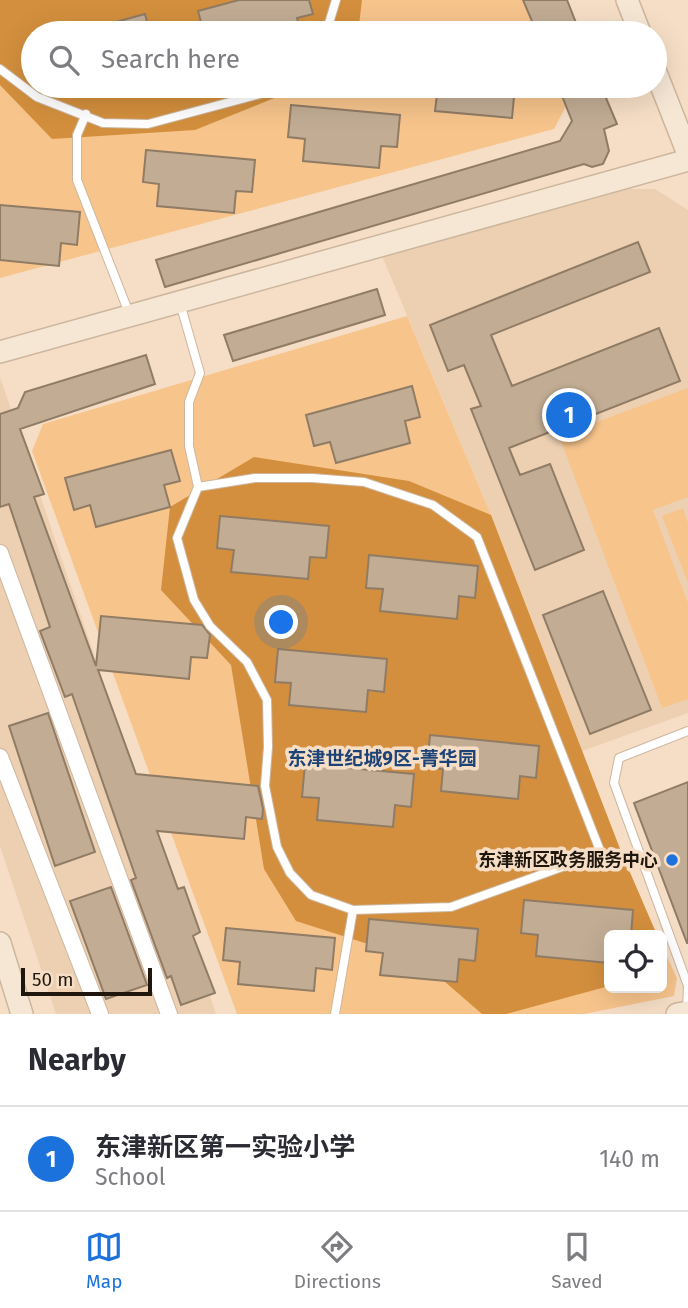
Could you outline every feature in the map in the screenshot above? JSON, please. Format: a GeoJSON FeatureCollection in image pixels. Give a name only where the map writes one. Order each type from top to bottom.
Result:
{"type":"FeatureCollection","features":[{"type":"Feature","properties":{"kind":"street"},"geometry":{"type":"LineString","coordinates":[[627,0],[635,21]]}},
{"type":"Feature","properties":{"kind":"street"},"geometry":{"type":"LineString","coordinates":[[666,98],[688,154]]}},
{"type":"Feature","properties":{"kind":"street"},"geometry":{"type":"LineString","coordinates":[[0,352],[688,160]]}},
{"type":"Feature","properties":{"kind":"street"},"geometry":{"type":"LineString","coordinates":[[0,553],[169,1014]]}},
{"type":"Feature","properties":{"kind":"street"},"geometry":{"type":"LineString","coordinates":[[0,757],[100,1014]]}},
{"type":"Feature","properties":{"kind":"street"},"geometry":{"type":"LineString","coordinates":[[0,943],[22,1014]]}},
{"type":"Feature","properties":{"kind":"street"},"geometry":{"type":"LineString","coordinates":[[677,1014],[688,1012]]}},
{"type":"Feature","properties":{"kind":"lane"},"geometry":{"type":"LineString","coordinates":[[330,21],[336,0]]}},
{"type":"Feature","properties":{"kind":"lane"},"geometry":{"type":"LineString","coordinates":[[0,69],[21,85]]}},
{"type":"Feature","properties":{"kind":"lane"},"geometry":{"type":"LineString","coordinates":[[40,98],[86,114],[103,123],[148,124],[245,98]]}},
{"type":"Feature","properties":{"kind":"lane"},"geometry":{"type":"LineString","coordinates":[[86,114],[77,135],[77,180],[130,316]]}},
{"type":"Feature","properties":{"kind":"lane"},"geometry":{"type":"LineString","coordinates":[[180,302],[200,373],[189,402],[189,446],[198,487],[177,538],[194,600],[210,626],[247,662],[267,700],[265,786],[277,847],[290,873],[311,895],[353,911],[451,907],[601,853],[477,537],[432,505],[364,482],[255,478],[198,487]]}},
{"type":"Feature","properties":{"kind":"lane"},"geometry":{"type":"LineString","coordinates":[[688,731],[619,758],[614,783],[688,986],[688,1012]]}},
{"type":"Feature","properties":{"kind":"lane"},"geometry":{"type":"LineString","coordinates":[[335,1014],[353,911]]}},
{"type":"Feature","properties":{"kind":"shaded area"},"geometry":{"type":"Polygon","coordinates":[[[0,0],[523,0],[532,21],[21,21],[21,98],[563,98],[566,106],[554,129],[0,278],[0,0]]]}},
{"type":"Feature","properties":{"kind":"shaded area"},"geometry":{"type":"Polygon","coordinates":[[[0,0],[362,0],[359,21],[21,21],[21,98],[274,98],[195,130],[52,139],[0,85],[0,0]]]}},
{"type":"Feature","properties":{"kind":"shaded area"},"geometry":{"type":"Polygon","coordinates":[[[625,189],[655,189],[688,210],[688,713],[582,751],[491,515],[382,256],[625,189]]]}},
{"type":"Feature","properties":{"kind":"shaded area"},"geometry":{"type":"Polygon","coordinates":[[[407,316],[491,515],[622,854],[655,930],[604,930],[604,993],[667,993],[667,957],[677,978],[674,996],[584,1014],[237,1014],[32,451],[43,424],[407,316]]]}},
{"type":"Feature","properties":{"kind":"shaded area"},"geometry":{"type":"Polygon","coordinates":[[[0,377],[216,1014],[56,1014],[0,846],[0,377]]]}},
{"type":"Feature","properties":{"kind":"shaded area"},"geometry":{"type":"Polygon","coordinates":[[[688,388],[688,497],[653,510],[688,603],[688,699],[662,708],[559,436],[688,388]]]}},
{"type":"Feature","properties":{"kind":"shaded area"},"geometry":{"type":"Polygon","coordinates":[[[254,457],[409,481],[491,515],[622,854],[655,930],[604,930],[604,987],[506,1014],[482,1014],[421,961],[296,921],[264,869],[231,665],[161,590],[170,507],[254,457]]]}},
{"type":"Feature","properties":{"kind":"shaded area"},"geometry":{"type":"Polygon","coordinates":[[[683,508],[688,523],[688,583],[662,516],[683,508]]]}},
{"type":"Feature","properties":{"kind":"building"},"geometry":{"type":"Polygon","coordinates":[[[239,0],[309,0],[313,14],[297,18],[298,21],[201,21],[198,11],[239,0]]]}},
{"type":"Feature","properties":{"kind":"building"},"geometry":{"type":"Polygon","coordinates":[[[523,0],[567,0],[575,21],[532,21],[523,0]]]}},
{"type":"Feature","properties":{"kind":"building"},"geometry":{"type":"Polygon","coordinates":[[[145,14],[147,21],[119,21],[145,14]]]}},
{"type":"Feature","properties":{"kind":"building"},"geometry":{"type":"Polygon","coordinates":[[[437,98],[514,98],[512,118],[435,111],[437,98]]]}},
{"type":"Feature","properties":{"kind":"building"},"geometry":{"type":"Polygon","coordinates":[[[563,98],[606,98],[617,124],[604,129],[609,151],[603,164],[592,167],[584,164],[165,287],[156,260],[560,141],[572,121],[563,98]]]}},
{"type":"Feature","properties":{"kind":"building"},"geometry":{"type":"Polygon","coordinates":[[[291,105],[400,115],[397,147],[381,146],[379,168],[303,161],[305,139],[288,137],[291,105]]]}},
{"type":"Feature","properties":{"kind":"building"},"geometry":{"type":"Polygon","coordinates":[[[146,150],[255,160],[252,192],[236,191],[234,213],[157,206],[159,184],[143,182],[146,150]]]}},
{"type":"Feature","properties":{"kind":"building"},"geometry":{"type":"Polygon","coordinates":[[[0,205],[80,212],[77,245],[61,243],[59,266],[0,260],[0,205]]]}},
{"type":"Feature","properties":{"kind":"building"},"geometry":{"type":"Polygon","coordinates":[[[638,242],[650,272],[491,335],[512,386],[659,328],[680,381],[509,448],[520,475],[550,464],[584,550],[535,570],[471,409],[481,406],[464,365],[448,371],[430,325],[638,242]]]}},
{"type":"Feature","properties":{"kind":"building"},"geometry":{"type":"Polygon","coordinates":[[[377,289],[385,315],[233,361],[224,335],[377,289]]]}},
{"type":"Feature","properties":{"kind":"building"},"geometry":{"type":"Polygon","coordinates":[[[146,355],[155,384],[20,429],[44,494],[34,497],[96,666],[101,616],[202,625],[210,635],[207,658],[191,657],[189,679],[98,670],[136,774],[258,786],[263,809],[262,819],[246,817],[244,839],[157,831],[178,889],[184,887],[200,932],[193,936],[215,993],[181,1005],[171,976],[167,978],[131,880],[136,878],[72,694],[65,697],[40,631],[50,627],[9,504],[0,507],[0,414],[18,408],[25,392],[146,355]]]}},
{"type":"Feature","properties":{"kind":"building"},"geometry":{"type":"Polygon","coordinates":[[[412,386],[420,417],[405,421],[410,443],[336,463],[330,442],[314,446],[306,415],[412,386]]]}},
{"type":"Feature","properties":{"kind":"building"},"geometry":{"type":"Polygon","coordinates":[[[171,450],[180,481],[164,485],[170,507],[96,527],[90,505],[74,510],[65,478],[171,450]]]}},
{"type":"Feature","properties":{"kind":"building"},"geometry":{"type":"Polygon","coordinates":[[[220,516],[329,526],[326,558],[310,557],[308,579],[231,572],[234,550],[217,548],[220,516]]]}},
{"type":"Feature","properties":{"kind":"building"},"geometry":{"type":"Polygon","coordinates":[[[369,555],[478,566],[475,598],[459,596],[457,619],[380,611],[383,589],[366,588],[369,555]]]}},
{"type":"Feature","properties":{"kind":"building"},"geometry":{"type":"Polygon","coordinates":[[[603,591],[651,710],[590,734],[543,615],[603,591]]]}},
{"type":"Feature","properties":{"kind":"building"},"geometry":{"type":"Polygon","coordinates":[[[278,649],[387,659],[384,692],[368,690],[366,712],[289,705],[291,683],[275,682],[278,649]]]}},
{"type":"Feature","properties":{"kind":"building"},"geometry":{"type":"Polygon","coordinates":[[[48,713],[95,852],[55,866],[9,726],[48,713]]]}},
{"type":"Feature","properties":{"kind":"building"},"geometry":{"type":"Polygon","coordinates":[[[430,735],[539,746],[536,778],[520,776],[518,799],[441,791],[443,769],[427,768],[430,735]]]}},
{"type":"Feature","properties":{"kind":"building"},"geometry":{"type":"Polygon","coordinates":[[[305,764],[414,774],[411,807],[395,805],[393,827],[317,820],[319,798],[302,797],[305,764]]]}},
{"type":"Feature","properties":{"kind":"building","name":"东津新区政务服务中心"},"geometry":{"type":"Polygon","coordinates":[[[688,782],[688,943],[687,943],[634,803],[688,782]]]}},
{"type":"Feature","properties":{"kind":"building"},"geometry":{"type":"Polygon","coordinates":[[[111,887],[147,985],[106,999],[70,901],[111,887]]]}},
{"type":"Feature","properties":{"kind":"building"},"geometry":{"type":"Polygon","coordinates":[[[524,900],[633,910],[631,930],[604,930],[604,963],[536,956],[538,935],[521,933],[524,900]]]}},
{"type":"Feature","properties":{"kind":"building"},"geometry":{"type":"Polygon","coordinates":[[[369,919],[478,929],[475,961],[459,959],[457,982],[380,975],[383,953],[366,951],[369,919]]]}},
{"type":"Feature","properties":{"kind":"building"},"geometry":{"type":"Polygon","coordinates":[[[226,928],[335,938],[332,970],[316,968],[314,991],[238,984],[240,962],[223,960],[226,928]]]}},
{"type":"Feature","properties":{"kind":"place","name":"东津新区第一实验小学"},"geometry":{"type":"Point","coordinates":[569,415]}},
{"type":"Feature","properties":{"kind":"place","name":"东津新区政务服务中心"},"geometry":{"type":"Point","coordinates":[672,860]}},
{"type":"Feature","properties":{"kind":"district","name":"东津世纪城9区-菁华园"},"geometry":{"type":"Point","coordinates":[382,758]}}]}
